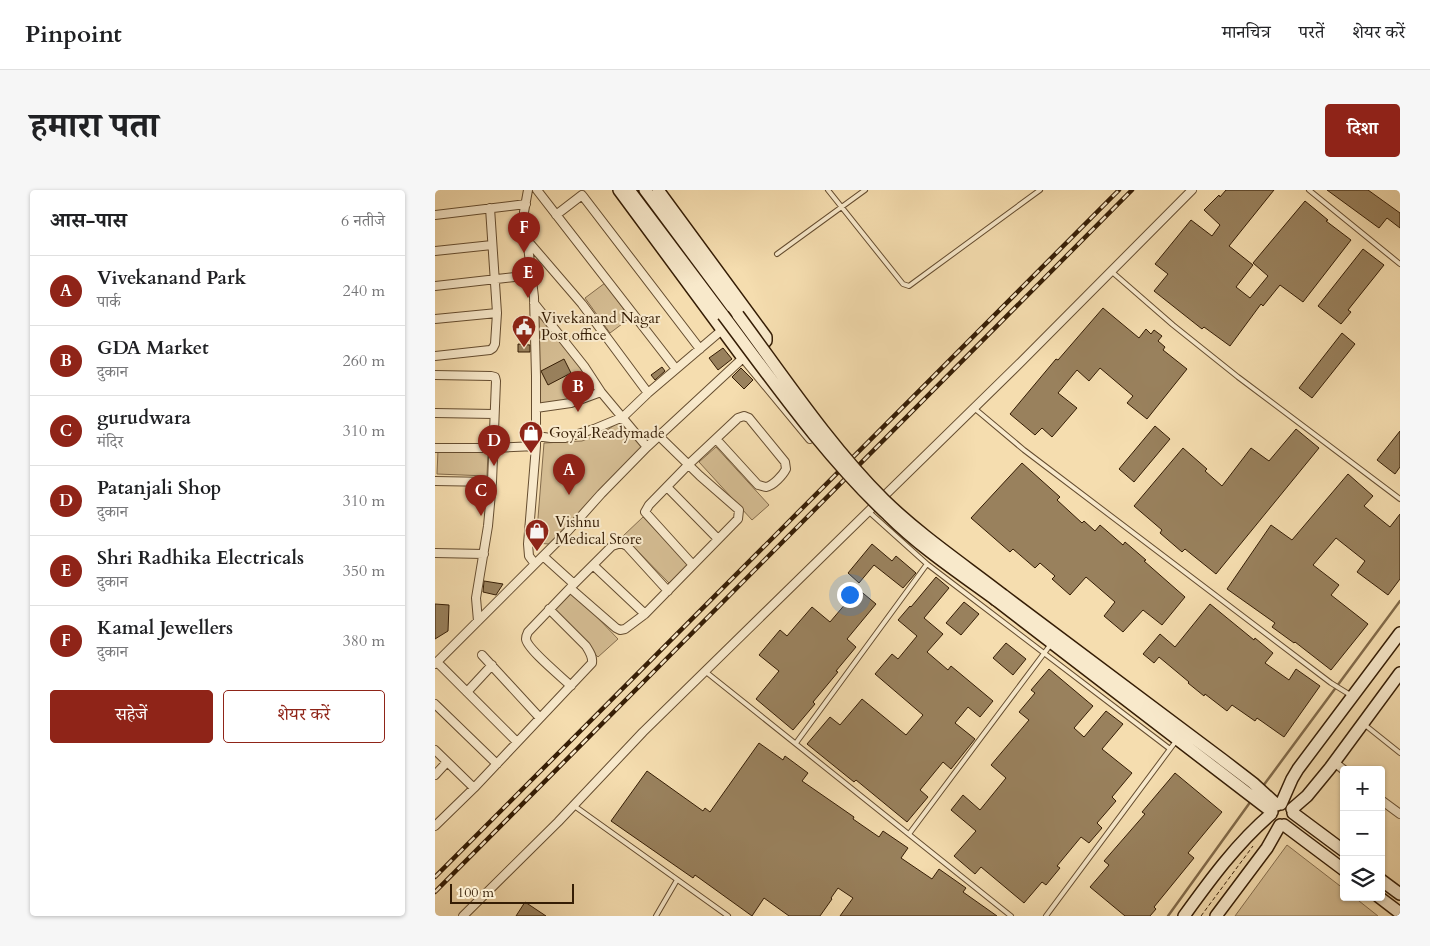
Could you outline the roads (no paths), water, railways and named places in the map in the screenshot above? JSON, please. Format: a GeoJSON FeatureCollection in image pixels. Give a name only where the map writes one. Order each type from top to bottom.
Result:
{"type":"FeatureCollection","features":[{"type":"Feature","properties":{"kind":"main road"},"geometry":{"type":"LineString","coordinates":[[619,190],[743,358],[766,341],[766,337],[658,190]]}},
{"type":"Feature","properties":{"kind":"main road"},"geometry":{"type":"LineString","coordinates":[[629,190],[773,382],[832,456],[858,486],[889,516],[911,536],[999,597],[1223,760],[1253,783],[1291,821],[1282,825],[1216,916]]}},
{"type":"Feature","properties":{"kind":"main road"},"geometry":{"type":"LineString","coordinates":[[645,190],[843,455],[865,481],[911,525],[1052,643],[1178,739],[1340,848]]}},
{"type":"Feature","properties":{"kind":"main road"},"geometry":{"type":"LineString","coordinates":[[1340,867],[1273,820],[1281,810],[1298,769],[1400,633]]}},
{"type":"Feature","properties":{"kind":"main road"},"geometry":{"type":"LineString","coordinates":[[1184,916],[1252,830],[1281,810],[1307,796],[1400,673]]}},
{"type":"Feature","properties":{"kind":"main road"},"geometry":{"type":"LineString","coordinates":[[1385,883],[1400,894]]}},
{"type":"Feature","properties":{"kind":"main road"},"geometry":{"type":"LineString","coordinates":[[1384,901],[1400,913]]}},
{"type":"Feature","properties":{"kind":"street"},"geometry":{"type":"LineString","coordinates":[[528,190],[524,212],[532,275],[536,376],[536,436],[528,544],[529,556],[535,564]]}},
{"type":"Feature","properties":{"kind":"street"},"geometry":{"type":"LineString","coordinates":[[537,190],[676,369]]}},
{"type":"Feature","properties":{"kind":"street"},"geometry":{"type":"LineString","coordinates":[[463,916],[704,670],[974,408],[1192,190]]}},
{"type":"Feature","properties":{"kind":"street"},"geometry":{"type":"LineString","coordinates":[[556,215],[582,195],[699,349]]}},
{"type":"Feature","properties":{"kind":"street"},"geometry":{"type":"LineString","coordinates":[[435,215],[526,204]]}},
{"type":"Feature","properties":{"kind":"street"},"geometry":{"type":"LineString","coordinates":[[435,356],[490,350],[493,348],[496,338],[497,313],[490,208]]}},
{"type":"Feature","properties":{"kind":"street"},"geometry":{"type":"LineString","coordinates":[[527,240],[582,304],[648,393]]}},
{"type":"Feature","properties":{"kind":"street"},"geometry":{"type":"LineString","coordinates":[[435,251],[492,245]]}},
{"type":"Feature","properties":{"kind":"street"},"geometry":{"type":"LineString","coordinates":[[435,286],[532,275]]}},
{"type":"Feature","properties":{"kind":"street"},"geometry":{"type":"LineString","coordinates":[[534,303],[584,366],[601,392],[647,447]]}},
{"type":"Feature","properties":{"kind":"street"},"geometry":{"type":"LineString","coordinates":[[435,319],[497,313]]}},
{"type":"Feature","properties":{"kind":"street"},"geometry":{"type":"LineString","coordinates":[[536,436],[565,438],[623,417],[721,330]]}},
{"type":"Feature","properties":{"kind":"street"},"geometry":{"type":"LineString","coordinates":[[517,742],[436,663],[543,556],[647,447],[743,358],[810,439]]}},
{"type":"Feature","properties":{"kind":"street"},"geometry":{"type":"LineString","coordinates":[[435,375],[495,377],[492,482],[488,526],[476,598],[478,621]]}},
{"type":"Feature","properties":{"kind":"street"},"geometry":{"type":"LineString","coordinates":[[536,408],[571,403],[601,392]]}},
{"type":"Feature","properties":{"kind":"street"},"geometry":{"type":"LineString","coordinates":[[435,413],[494,414]]}},
{"type":"Feature","properties":{"kind":"street"},"geometry":{"type":"LineString","coordinates":[[693,564],[645,512],[649,505],[688,465],[716,438],[738,418],[744,416],[749,418],[785,462],[786,469],[769,487],[764,487],[758,484],[716,438]]}},
{"type":"Feature","properties":{"kind":"street"},"geometry":{"type":"LineString","coordinates":[[543,556],[572,586],[620,630],[625,629],[645,614],[668,591],[738,518],[739,510],[688,465],[659,436]]}},
{"type":"Feature","properties":{"kind":"street"},"geometry":{"type":"LineString","coordinates":[[435,448],[535,446]]}},
{"type":"Feature","properties":{"kind":"street"},"geometry":{"type":"LineString","coordinates":[[435,481],[492,482]]}},
{"type":"Feature","properties":{"kind":"street"},"geometry":{"type":"LineString","coordinates":[[667,487],[718,539]]}},
{"type":"Feature","properties":{"kind":"street"},"geometry":{"type":"LineString","coordinates":[[571,686],[539,656],[527,643],[526,638],[528,632],[549,609],[593,565],[614,545],[623,544],[627,546],[668,591]]}},
{"type":"Feature","properties":{"kind":"street"},"geometry":{"type":"LineString","coordinates":[[435,553],[484,554]]}},
{"type":"Feature","properties":{"kind":"street"},"geometry":{"type":"LineString","coordinates":[[593,565],[645,614]]}},
{"type":"Feature","properties":{"kind":"street"},"geometry":{"type":"LineString","coordinates":[[435,826],[474,788],[592,663],[593,658],[585,646],[549,609]]}},
{"type":"Feature","properties":{"kind":"street"},"geometry":{"type":"LineString","coordinates":[[482,655],[540,718]]}},
{"type":"Feature","properties":{"kind":"street"},"geometry":{"type":"LineString","coordinates":[[467,692],[492,665]]}},
{"type":"Feature","properties":{"kind":"street"},"geometry":{"type":"LineString","coordinates":[[435,704],[497,764]]}},
{"type":"Feature","properties":{"kind":"street"},"geometry":{"type":"LineString","coordinates":[[435,750],[474,788]]}},
{"type":"Feature","properties":{"kind":"street"},"geometry":{"type":"LineString","coordinates":[[435,775],[447,762]]}},
{"type":"Feature","properties":{"kind":"street"},"geometry":{"type":"LineString","coordinates":[[1334,762],[1340,767]]}},
{"type":"Feature","properties":{"kind":"street"},"geometry":{"type":"LineString","coordinates":[[1385,803],[1400,814]]}},
{"type":"Feature","properties":{"kind":"lane"},"geometry":{"type":"LineString","coordinates":[[828,190],[903,284],[909,286],[1040,190]]}},
{"type":"Feature","properties":{"kind":"lane"},"geometry":{"type":"LineString","coordinates":[[777,254],[865,190]]}},
{"type":"Feature","properties":{"kind":"lane"},"geometry":{"type":"LineString","coordinates":[[1309,190],[1400,264]]}},
{"type":"Feature","properties":{"kind":"lane"},"geometry":{"type":"LineString","coordinates":[[1111,271],[1173,325],[1238,377],[1400,499]]}},
{"type":"Feature","properties":{"kind":"lane"},"geometry":{"type":"LineString","coordinates":[[974,408],[1024,450],[1331,683],[1353,697]]}},
{"type":"Feature","properties":{"kind":"lane"},"geometry":{"type":"LineString","coordinates":[[868,511],[927,564],[1171,749]]}},
{"type":"Feature","properties":{"kind":"lane"},"geometry":{"type":"LineString","coordinates":[[796,744],[927,564]]}},
{"type":"Feature","properties":{"kind":"lane"},"geometry":{"type":"LineString","coordinates":[[909,834],[1052,643]]}},
{"type":"Feature","properties":{"kind":"lane"},"geometry":{"type":"LineString","coordinates":[[704,670],[1011,916]]}},
{"type":"Feature","properties":{"kind":"lane"},"geometry":{"type":"LineString","coordinates":[[1363,723],[1400,753]]}},
{"type":"Feature","properties":{"kind":"lane"},"geometry":{"type":"LineString","coordinates":[[1046,916],[1178,739]]}},
{"type":"Feature","properties":{"kind":"lane"},"geometry":{"type":"LineString","coordinates":[[573,805],[728,916]]}},
{"type":"Feature","properties":{"kind":"lane"},"geometry":{"type":"LineString","coordinates":[[656,916],[677,880]]}},
{"type":"Feature","properties":{"kind":"waterway"},"geometry":{"type":"LineString","coordinates":[[1263,786],[1400,601]]}},
{"type":"Feature","properties":{"kind":"waterway"},"geometry":{"type":"LineString","coordinates":[[1168,916],[1251,801]]}},
{"type":"Feature","properties":{"kind":"railway"},"geometry":{"type":"LineString","coordinates":[[435,877],[1119,190]]}},
{"type":"Feature","properties":{"kind":"railway"},"geometry":{"type":"LineString","coordinates":[[435,892],[1132,190]]}},
{"type":"Feature","properties":{"kind":"place","name":"Kamal Jewellers"},"geometry":{"type":"Point","coordinates":[524,253]}},
{"type":"Feature","properties":{"kind":"place","name":"Shri Radhika Electricals"},"geometry":{"type":"Point","coordinates":[528,298]}},
{"type":"Feature","properties":{"kind":"place","name":"Vivekanand Nagar Post office"},"geometry":{"type":"Point","coordinates":[524,348]}},
{"type":"Feature","properties":{"kind":"place","name":"GDA Market"},"geometry":{"type":"Point","coordinates":[578,412]}},
{"type":"Feature","properties":{"kind":"place","name":"Goyal Readymade"},"geometry":{"type":"Point","coordinates":[531,454]}},
{"type":"Feature","properties":{"kind":"place","name":"Patanjali Shop"},"geometry":{"type":"Point","coordinates":[494,466]}},
{"type":"Feature","properties":{"kind":"place","name":"Vivekanand Park"},"geometry":{"type":"Point","coordinates":[569,495]}},
{"type":"Feature","properties":{"kind":"place","name":"gurudwara"},"geometry":{"type":"Point","coordinates":[481,516]}},
{"type":"Feature","properties":{"kind":"place","name":"Vishnu Medical Store"},"geometry":{"type":"Point","coordinates":[537,552]}}]}
